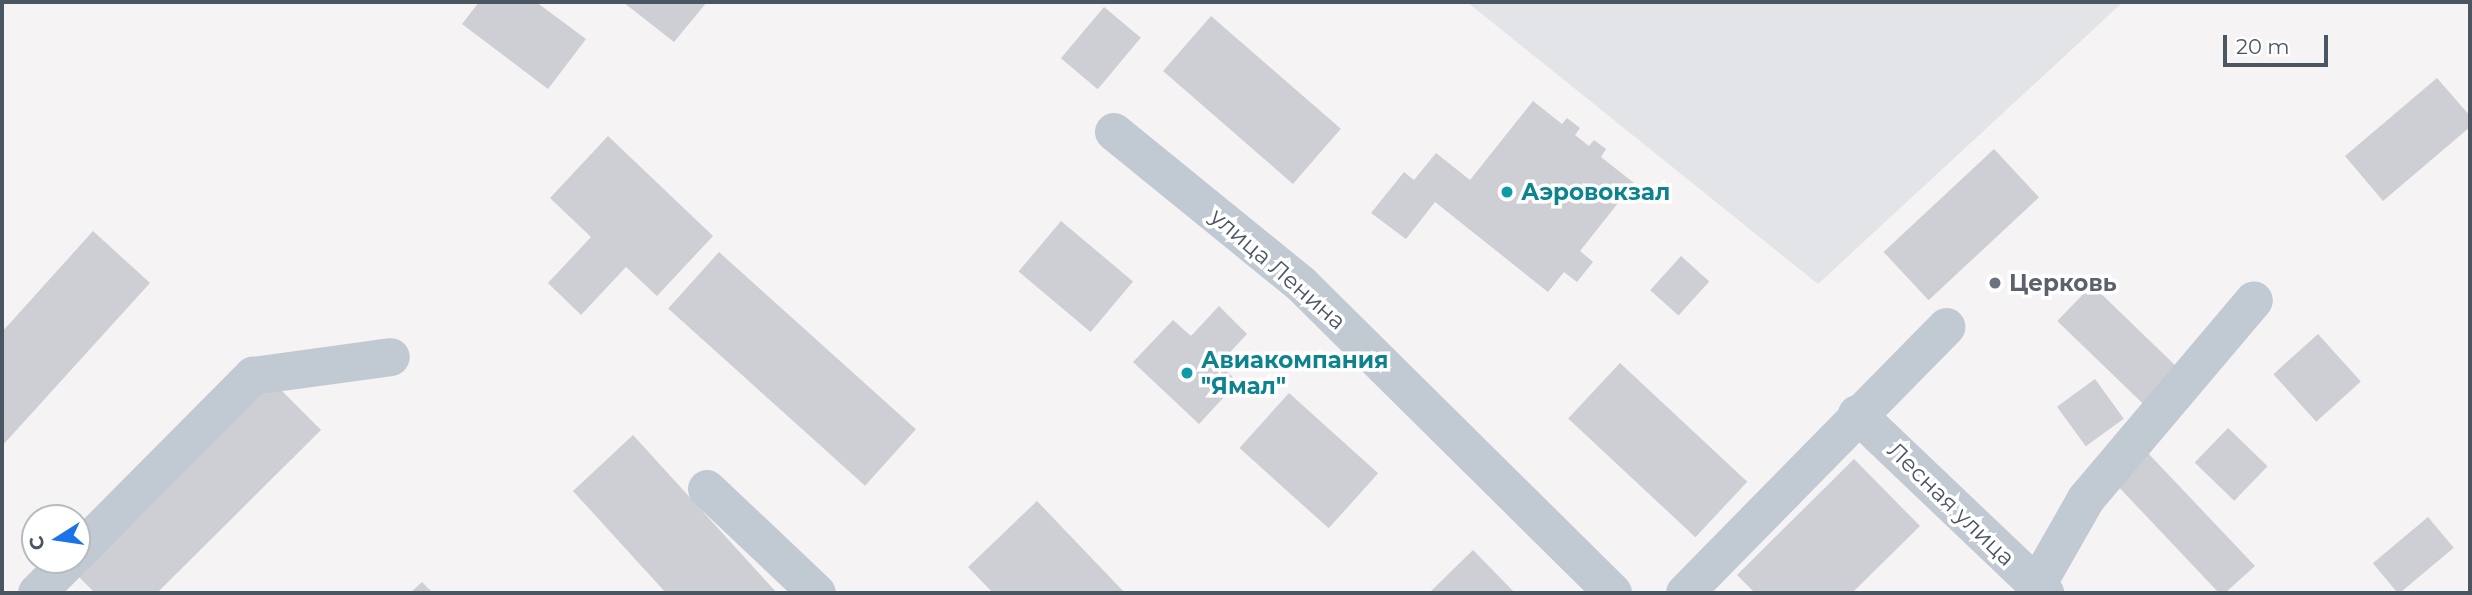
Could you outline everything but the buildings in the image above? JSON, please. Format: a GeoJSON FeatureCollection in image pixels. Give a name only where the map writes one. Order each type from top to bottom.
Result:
{"type":"FeatureCollection","features":[{"type":"Feature","properties":{"kind":"street","name":"улица Ленина"},"geometry":{"type":"LineString","coordinates":[[1114,132],[1301,284],[1613,593]]}},
{"type":"Feature","properties":{"kind":"street"},"geometry":{"type":"LineString","coordinates":[[2041,589],[2086,499],[2254,300]]}},
{"type":"Feature","properties":{"kind":"street"},"geometry":{"type":"LineString","coordinates":[[1685,593],[1857,414],[1946,327]]}},
{"type":"Feature","properties":{"kind":"street"},"geometry":{"type":"LineString","coordinates":[[91,539],[253,376],[391,357]]}},
{"type":"Feature","properties":{"kind":"street","name":"Лесная улица"},"geometry":{"type":"LineString","coordinates":[[1857,414],[2041,589]]}},
{"type":"Feature","properties":{"kind":"street"},"geometry":{"type":"LineString","coordinates":[[707,489],[817,593]]}},
{"type":"Feature","properties":{"kind":"street"},"geometry":{"type":"LineString","coordinates":[[37,593],[56,574]]}},
{"type":"Feature","properties":{"kind":"shaded area"},"geometry":{"type":"Polygon","coordinates":[[[1467,2],[2123,2],[1818,284],[1467,2]]]}},
{"type":"Feature","properties":{"kind":"place","name":"Аэровокзал"},"geometry":{"type":"Point","coordinates":[1507,192]}},
{"type":"Feature","properties":{"kind":"place","name":"Церковь"},"geometry":{"type":"Point","coordinates":[1995,283]}},
{"type":"Feature","properties":{"kind":"place","name":"Авиакомпания \"Ямал\""},"geometry":{"type":"Point","coordinates":[1187,373]}}]}
